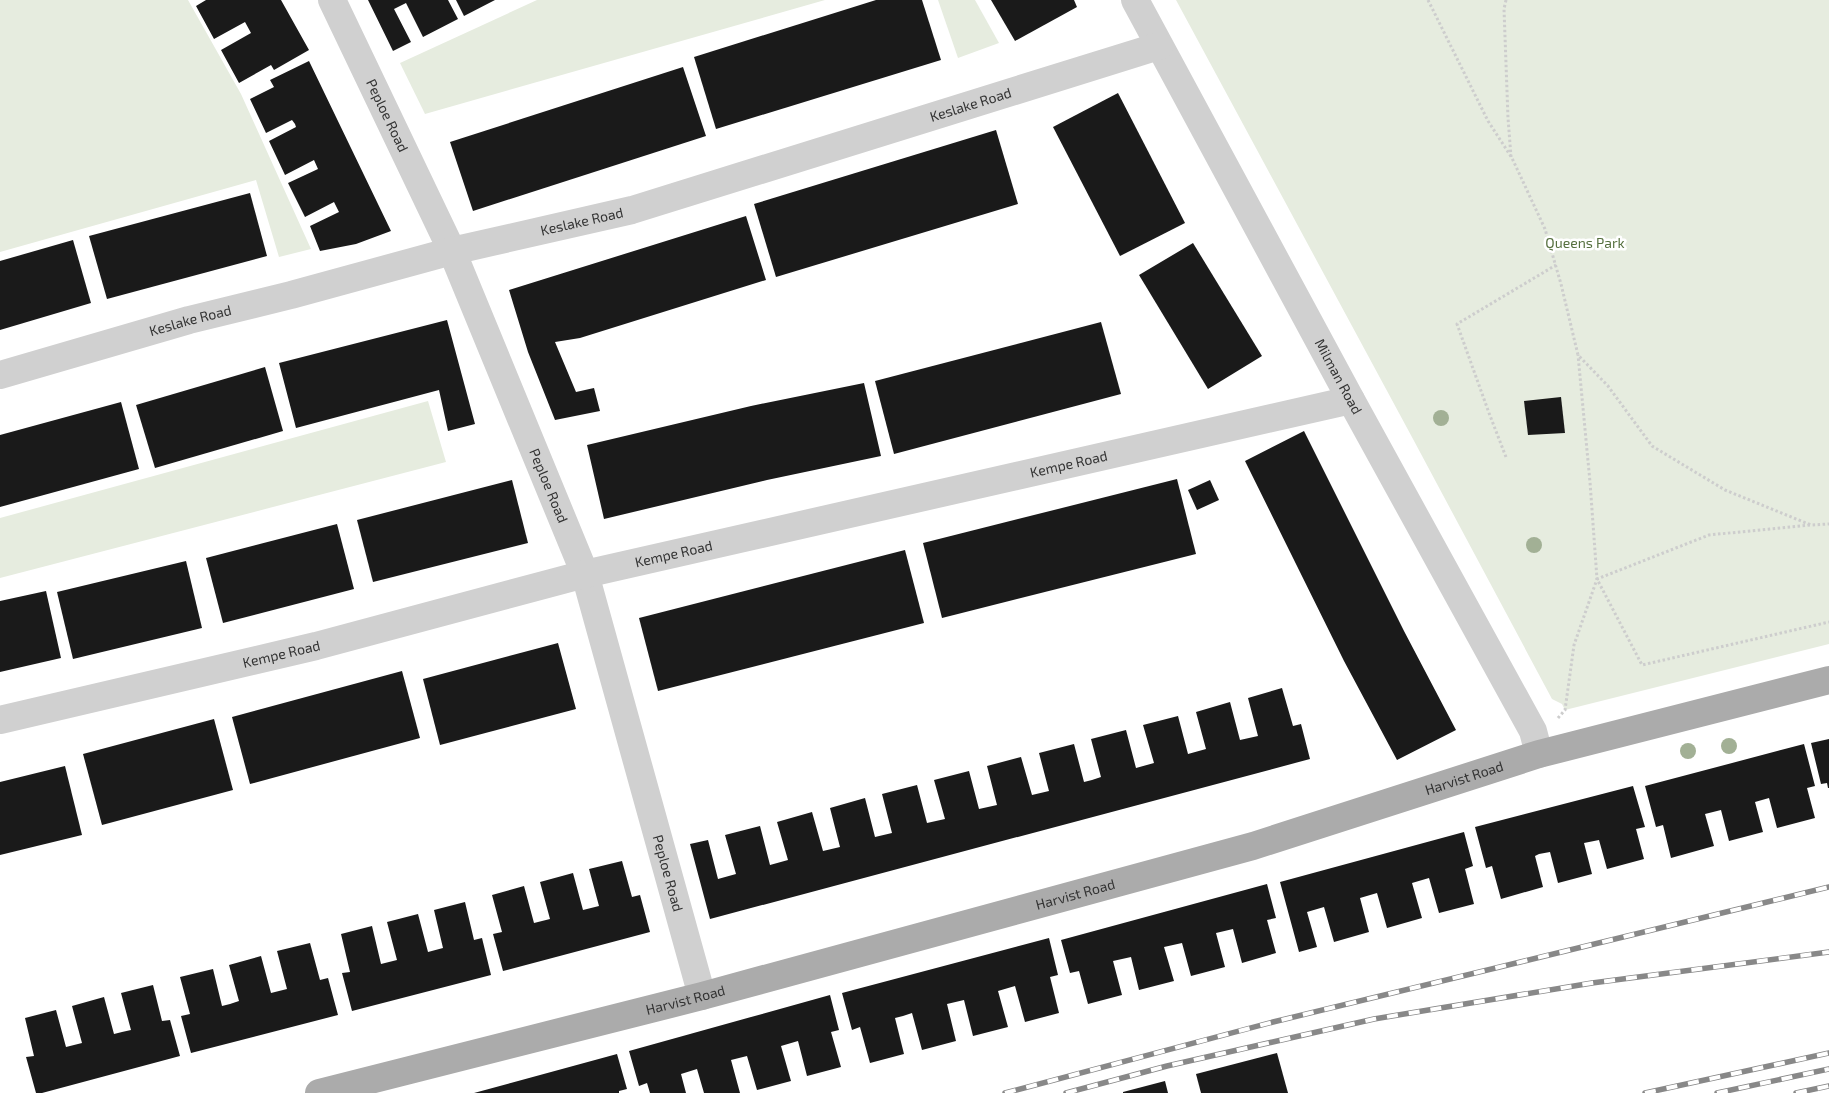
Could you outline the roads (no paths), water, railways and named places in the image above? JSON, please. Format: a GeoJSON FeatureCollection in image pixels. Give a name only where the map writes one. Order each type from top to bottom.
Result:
{"type":"FeatureCollection","features":[{"type":"Feature","properties":{"kind":"main road","name":"Harvist Road"},"geometry":{"type":"LineString","coordinates":[[319,1093],[702,996],[1253,846],[1539,754],[1829,680]]}},
{"type":"Feature","properties":{"kind":"street","name":"Peploe Road"},"geometry":{"type":"LineString","coordinates":[[332,0],[452,251],[585,574],[702,996]]}},
{"type":"Feature","properties":{"kind":"street","name":"Milman Road"},"geometry":{"type":"LineString","coordinates":[[1135,0],[1351,400],[1533,731],[1539,754]]}},
{"type":"Feature","properties":{"kind":"street","name":"Keslake Road"},"geometry":{"type":"LineString","coordinates":[[0,375],[189,320],[291,295],[452,251],[632,210],[1159,46]]}},
{"type":"Feature","properties":{"kind":"street","name":"Kempe Road"},"geometry":{"type":"LineString","coordinates":[[0,720],[316,646],[585,574],[1351,400]]}},
{"type":"Feature","properties":{"kind":"railway"},"geometry":{"type":"LineString","coordinates":[[1005,1093],[1273,1022],[1829,887]]}},
{"type":"Feature","properties":{"kind":"railway"},"geometry":{"type":"LineString","coordinates":[[1066,1093],[1167,1066],[1374,1019],[1592,983],[1829,952]]}},
{"type":"Feature","properties":{"kind":"railway"},"geometry":{"type":"LineString","coordinates":[[1645,1093],[1829,1053]]}},
{"type":"Feature","properties":{"kind":"railway"},"geometry":{"type":"LineString","coordinates":[[1717,1093],[1829,1069]]}},
{"type":"Feature","properties":{"kind":"railway"},"geometry":{"type":"LineString","coordinates":[[1796,1093],[1829,1086]]}},
{"type":"Feature","properties":{"kind":"park label","name":"Queens Park"},"geometry":{"type":"Point","coordinates":[1585,243]}}]}
